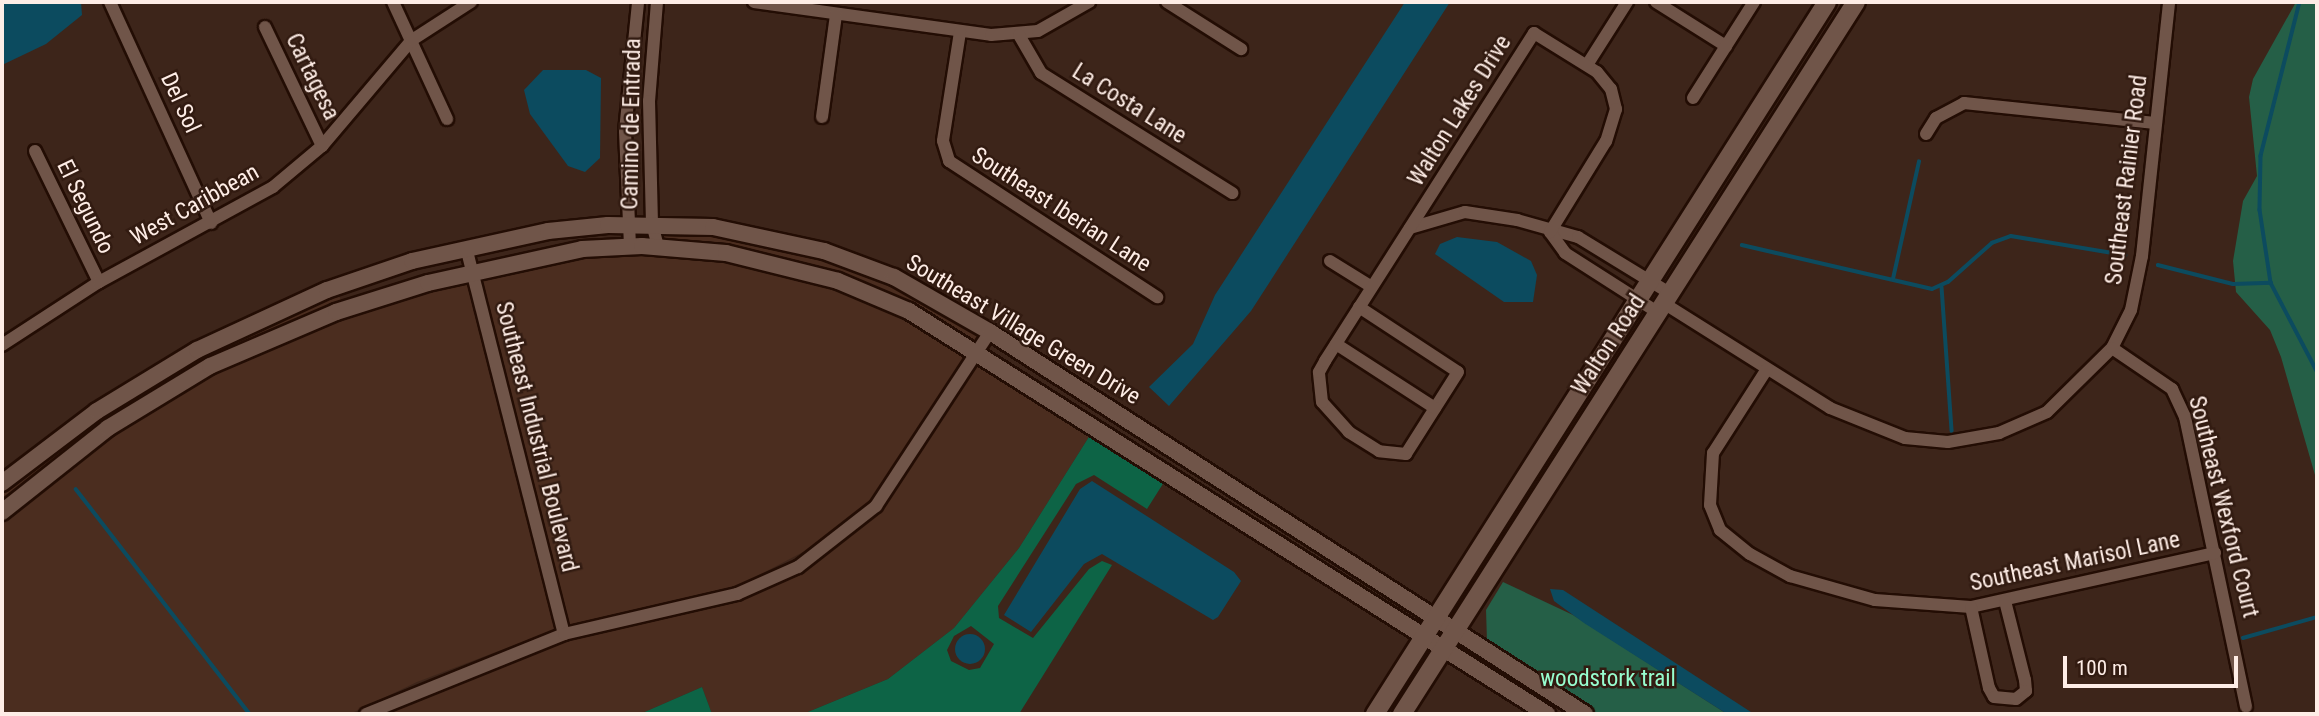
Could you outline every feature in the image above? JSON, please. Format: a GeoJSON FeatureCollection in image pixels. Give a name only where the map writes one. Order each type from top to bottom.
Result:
{"type":"FeatureCollection","features":[{"type":"Feature","properties":{"kind":"main road","name":"Walton Road"},"geometry":{"type":"LineString","coordinates":[[1374,714],[1827,2]]}},
{"type":"Feature","properties":{"kind":"main road","name":"Walton Road"},"geometry":{"type":"LineString","coordinates":[[1402,714],[1857,2]]}},
{"type":"Feature","properties":{"kind":"street","name":"Del Sol"},"geometry":{"type":"LineString","coordinates":[[110,2],[211,223]]}},
{"type":"Feature","properties":{"kind":"street"},"geometry":{"type":"LineString","coordinates":[[393,2],[447,118]]}},
{"type":"Feature","properties":{"kind":"street","name":"West Caribbean"},"geometry":{"type":"LineString","coordinates":[[2,345],[99,282],[273,187],[322,146],[412,40],[471,2]]}},
{"type":"Feature","properties":{"kind":"street","name":"Camino de Entrada"},"geometry":{"type":"LineString","coordinates":[[630,246],[625,131],[638,2]]}},
{"type":"Feature","properties":{"kind":"street","name":"Camino de Entrada"},"geometry":{"type":"LineString","coordinates":[[657,2],[649,101],[652,224],[658,247]]}},
{"type":"Feature","properties":{"kind":"street"},"geometry":{"type":"LineString","coordinates":[[754,2],[960,32],[1020,35],[1056,24],[1089,2]]}},
{"type":"Feature","properties":{"kind":"street"},"geometry":{"type":"LineString","coordinates":[[1167,2],[1241,49]]}},
{"type":"Feature","properties":{"kind":"street"},"geometry":{"type":"LineString","coordinates":[[1587,65],[1627,2]]}},
{"type":"Feature","properties":{"kind":"street"},"geometry":{"type":"LineString","coordinates":[[1656,2],[1726,46]]}},
{"type":"Feature","properties":{"kind":"street"},"geometry":{"type":"LineString","coordinates":[[1693,98],[1754,2]]}},
{"type":"Feature","properties":{"kind":"street","name":"Southeast Rainier Road"},"geometry":{"type":"LineString","coordinates":[[1665,304],[1767,369],[1867,427],[1948,442],[1999,433],[2047,412],[2112,348],[2131,310],[2142,256],[2169,2]]}},
{"type":"Feature","properties":{"kind":"street"},"geometry":{"type":"LineString","coordinates":[[822,117],[836,15]]}},
{"type":"Feature","properties":{"kind":"street","name":"Cartagesa"},"geometry":{"type":"LineString","coordinates":[[265,27],[322,146]]}},
{"type":"Feature","properties":{"kind":"street","name":"Southeast Iberian Lane"},"geometry":{"type":"LineString","coordinates":[[960,32],[943,141],[949,161],[1157,297]]}},
{"type":"Feature","properties":{"kind":"street","name":"Walton Lakes Drive"},"geometry":{"type":"LineString","coordinates":[[1359,307],[1458,372],[1406,454],[1369,445],[1322,402],[1319,372],[1359,307],[1534,33],[1587,65],[1611,89],[1614,125],[1550,232]]}},
{"type":"Feature","properties":{"kind":"street","name":"La Costa Lane"},"geometry":{"type":"LineString","coordinates":[[1020,35],[1041,73],[1232,193]]}},
{"type":"Feature","properties":{"kind":"street"},"geometry":{"type":"LineString","coordinates":[[1926,134],[1936,118],[1964,103],[2155,122]]}},
{"type":"Feature","properties":{"kind":"street","name":"El Segundo"},"geometry":{"type":"LineString","coordinates":[[35,151],[99,282]]}},
{"type":"Feature","properties":{"kind":"street","name":"Walton Lakes Drive"},"geometry":{"type":"LineString","coordinates":[[1410,228],[1465,212],[1517,220],[1550,232],[1578,237],[1650,281],[1665,304]]}},
{"type":"Feature","properties":{"kind":"street","name":"Southeast Village Green Drive"},"geometry":{"type":"LineString","coordinates":[[2,483],[97,411],[197,350],[342,285],[412,261],[548,231],[630,224],[733,230],[824,251],[894,277],[990,332],[1437,616],[1585,714]]}},
{"type":"Feature","properties":{"kind":"street","name":"Walton Lakes Drive"},"geometry":{"type":"LineString","coordinates":[[1550,232],[1565,253],[1638,299],[1665,304]]}},
{"type":"Feature","properties":{"kind":"street","name":"Southeast Village Green Drive"},"geometry":{"type":"LineString","coordinates":[[2,512],[108,428],[210,366],[349,308],[472,273],[582,249],[658,247],[771,261],[838,281],[909,312],[978,352],[1547,714]]}},
{"type":"Feature","properties":{"kind":"street","name":"Southeast Industrial Boulevard"},"geometry":{"type":"LineString","coordinates":[[467,251],[564,634]]}},
{"type":"Feature","properties":{"kind":"street"},"geometry":{"type":"LineString","coordinates":[[1330,261],[1372,287]]}},
{"type":"Feature","properties":{"kind":"street"},"geometry":{"type":"LineString","coordinates":[[342,285],[349,308]]}},
{"type":"Feature","properties":{"kind":"street"},"geometry":{"type":"LineString","coordinates":[[366,714],[564,634],[737,594],[833,544],[876,506],[901,474],[990,332]]}},
{"type":"Feature","properties":{"kind":"street"},"geometry":{"type":"LineString","coordinates":[[1336,344],[1435,408]]}},
{"type":"Feature","properties":{"kind":"street","name":"Southeast Wexford Court"},"geometry":{"type":"LineString","coordinates":[[2112,348],[2172,389],[2185,417],[2216,553],[2246,707]]}},
{"type":"Feature","properties":{"kind":"street","name":"Southeast Marisol Lane"},"geometry":{"type":"LineString","coordinates":[[1767,369],[1713,453],[1710,505],[1720,530],[1750,554],[1829,589],[1875,600],[1970,607],[2216,553]]}},
{"type":"Feature","properties":{"kind":"street"},"geometry":{"type":"LineString","coordinates":[[1970,607],[1989,688],[1994,697],[2016,699],[2026,691],[2025,680],[2005,601]]}},
{"type":"Feature","properties":{"kind":"shaded area"},"geometry":{"type":"Polygon","coordinates":[[[660,230],[713,233],[814,255],[915,296],[980,334],[975,343],[911,306],[839,275],[771,254],[663,241],[660,230]]]}},
{"type":"Feature","properties":{"kind":"shaded area"},"geometry":{"type":"Polygon","coordinates":[[[630,253],[726,259],[836,287],[906,317],[969,353],[871,502],[828,539],[734,588],[569,626],[480,277],[583,256],[630,253]]]}},
{"type":"Feature","properties":{"kind":"shaded area"},"geometry":{"type":"Polygon","coordinates":[[[468,280],[557,629],[417,682],[350,714],[2,714],[2,522],[9,515],[113,434],[214,372],[339,318],[468,280]]]}},
{"type":"Feature","properties":{"kind":"shaded area"},"geometry":{"type":"Polygon","coordinates":[[[338,293],[342,303],[207,361],[2,504],[2,492],[101,416],[201,356],[338,293]]]}},
{"type":"Feature","properties":{"kind":"shaded area"},"geometry":{"type":"Polygon","coordinates":[[[981,360],[1092,432],[1019,548],[954,628],[888,679],[803,714],[712,714],[702,687],[640,714],[381,714],[567,640],[739,600],[801,572],[882,510],[981,360]]]}},
{"type":"Feature","properties":{"kind":"green space"},"geometry":{"type":"Polygon","coordinates":[[[2296,2],[2317,2],[2317,482],[2281,357],[2270,330],[2236,292],[2233,261],[2243,201],[2257,176],[2249,97],[2253,79],[2296,2]]]}},
{"type":"Feature","properties":{"kind":"green space"},"geometry":{"type":"Polygon","coordinates":[[[1092,432],[1166,479],[1147,509],[1094,475],[1076,484],[998,606],[999,618],[1033,638],[1089,569],[1102,561],[1112,565],[1019,714],[803,714],[888,679],[954,628],[1019,548],[1092,432]],[[971,626],[954,636],[947,650],[951,661],[969,670],[980,668],[994,644],[971,626]]]}},
{"type":"Feature","properties":{"kind":"green space","name":"woodstork trail"},"geometry":{"type":"Polygon","coordinates":[[[1503,582],[1573,615],[1727,714],[1596,714],[1487,641],[1486,610],[1503,582]]]}},
{"type":"Feature","properties":{"kind":"green space"},"geometry":{"type":"Polygon","coordinates":[[[702,687],[712,714],[640,714],[702,687]]]}},
{"type":"Feature","properties":{"kind":"water"},"geometry":{"type":"Polygon","coordinates":[[[2,2],[81,2],[82,15],[46,44],[2,65],[2,2]]]}},
{"type":"Feature","properties":{"kind":"water"},"geometry":{"type":"Polygon","coordinates":[[[1405,2],[1450,2],[1251,311],[1169,406],[1149,387],[1193,344],[1215,295],[1405,2]]]}},
{"type":"Feature","properties":{"kind":"water"},"geometry":{"type":"Polygon","coordinates":[[[543,70],[586,70],[601,78],[600,158],[585,172],[568,166],[530,114],[524,90],[543,70]]]}},
{"type":"Feature","properties":{"kind":"water"},"geometry":{"type":"Polygon","coordinates":[[[1457,237],[1497,242],[1531,261],[1537,275],[1533,302],[1504,302],[1435,254],[1440,244],[1457,237]]]}},
{"type":"Feature","properties":{"kind":"water"},"geometry":{"type":"Polygon","coordinates":[[[1092,481],[1234,572],[1241,581],[1218,617],[1213,620],[1102,554],[1084,564],[1031,632],[1004,615],[1080,489],[1092,481]]]}},
{"type":"Feature","properties":{"kind":"water"},"geometry":{"type":"Polygon","coordinates":[[[1550,589],[1563,590],[1754,714],[1727,714],[1584,623],[1554,601],[1550,589]]]}},
{"type":"Feature","properties":{"kind":"water"},"geometry":{"type":"Polygon","coordinates":[[[970,634],[981,638],[985,649],[981,660],[970,664],[959,660],[955,649],[959,638],[970,634]]]}},
{"type":"Feature","properties":{"kind":"waterway"},"geometry":{"type":"LineString","coordinates":[[2300,2],[2261,156],[2260,210],[2271,283],[2317,371]]}},
{"type":"Feature","properties":{"kind":"waterway"},"geometry":{"type":"LineString","coordinates":[[1893,279],[1919,162]]}},
{"type":"Feature","properties":{"kind":"waterway"},"geometry":{"type":"LineString","coordinates":[[1742,245],[1932,289],[1948,282],[1992,243],[2011,236],[2125,255]]}},
{"type":"Feature","properties":{"kind":"waterway"},"geometry":{"type":"LineString","coordinates":[[2158,265],[2233,284],[2271,283]]}},
{"type":"Feature","properties":{"kind":"waterway"},"geometry":{"type":"LineString","coordinates":[[1942,287],[1952,431]]}},
{"type":"Feature","properties":{"kind":"waterway"},"geometry":{"type":"LineString","coordinates":[[76,489],[250,714]]}},
{"type":"Feature","properties":{"kind":"waterway"},"geometry":{"type":"LineString","coordinates":[[2243,638],[2317,617]]}}]}
